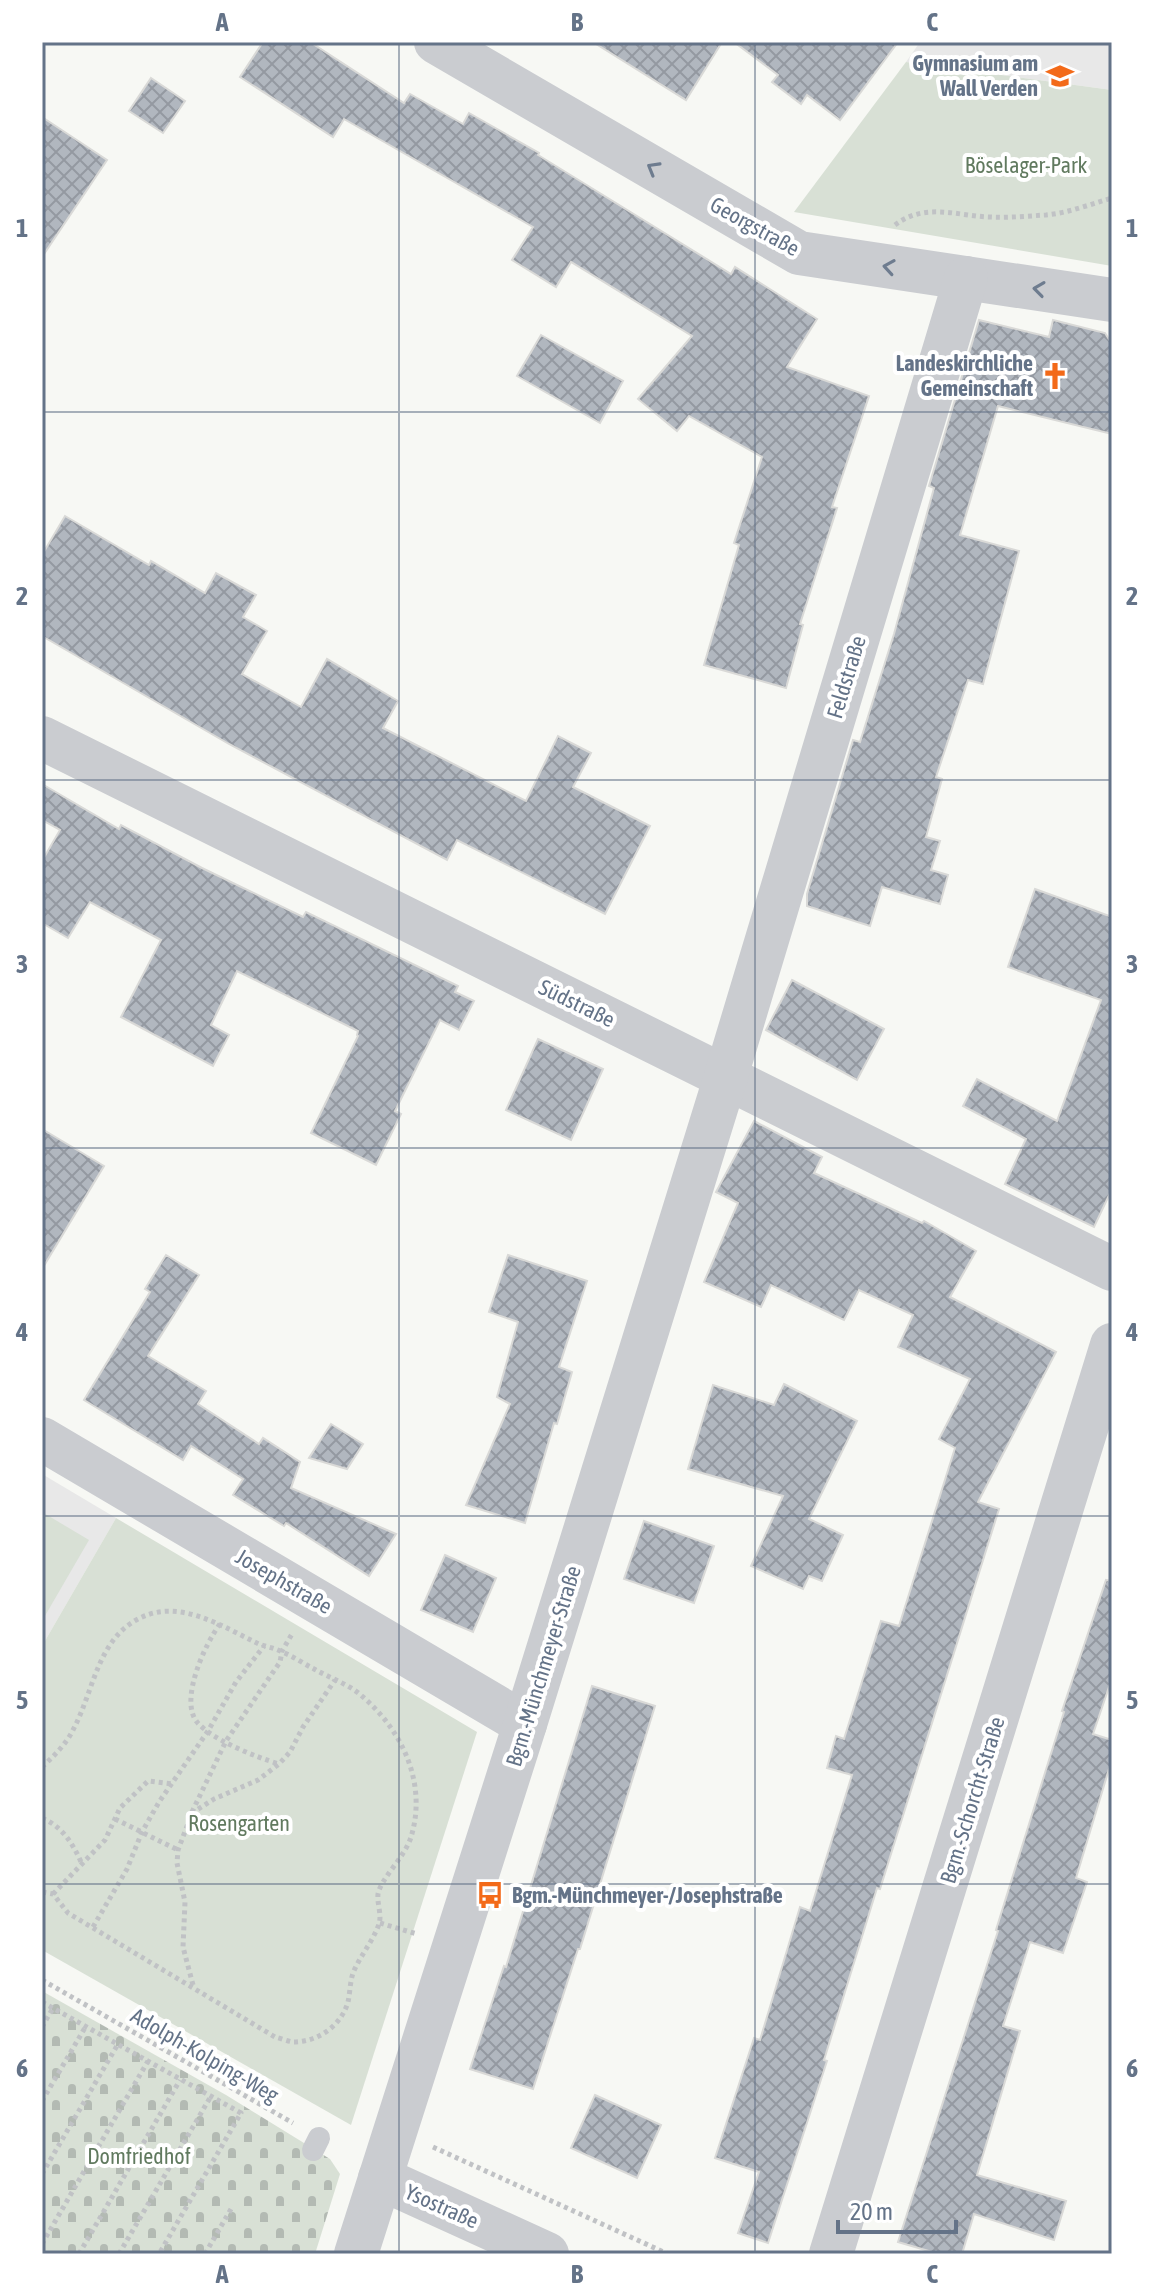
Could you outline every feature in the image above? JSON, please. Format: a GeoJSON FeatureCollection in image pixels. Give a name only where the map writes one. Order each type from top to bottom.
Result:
{"type":"FeatureCollection","features":[{"type":"Feature","properties":{"kind":"street","name":"Georgstraße"},"geometry":{"type":"LineString","coordinates":[[436,42],[799,253],[1112,300]]}},
{"type":"Feature","properties":{"kind":"street","name":"Feldstraße"},"geometry":{"type":"LineString","coordinates":[[726,1076],[966,278]]}},
{"type":"Feature","properties":{"kind":"street","name":"Südstraße"},"geometry":{"type":"LineString","coordinates":[[42,738],[1112,1269]]}},
{"type":"Feature","properties":{"kind":"street","name":"Bgm.-Münchmeyer-Straße"},"geometry":{"type":"LineString","coordinates":[[356,2254],[525,1724],[726,1076]]}},
{"type":"Feature","properties":{"kind":"street","name":"Bgm.-Schorcht-Straße"},"geometry":{"type":"LineString","coordinates":[[831,2254],[1112,1345]]}},
{"type":"Feature","properties":{"kind":"street","name":"Josephstraße"},"geometry":{"type":"LineString","coordinates":[[42,1439],[525,1724]]}},
{"type":"Feature","properties":{"kind":"street","name":"Ysostraße"},"geometry":{"type":"LineString","coordinates":[[380,2178],[547,2254]]}},
{"type":"Feature","properties":{"kind":"path"},"geometry":{"type":"LineString","coordinates":[[880,265],[888,230],[911,214],[948,211],[994,217],[1051,215],[1112,198]]}},
{"type":"Feature","properties":{"kind":"path"},"geometry":{"type":"LineString","coordinates":[[193,1986],[183,1947],[185,1902],[177,1863],[178,1850],[226,1741],[280,1662],[282,1651],[313,1598]]}},
{"type":"Feature","properties":{"kind":"path"},"geometry":{"type":"LineString","coordinates":[[42,1767],[73,1730],[100,1662],[119,1631],[139,1618],[159,1611],[184,1611],[282,1651],[355,1691],[376,1710],[405,1751],[417,1794],[410,1838],[400,1860],[382,1884],[378,1895],[380,1923],[351,1977],[343,2017],[316,2037],[292,2042],[275,2037],[68,1913],[53,1894],[42,1892]]}},
{"type":"Feature","properties":{"kind":"path"},"geometry":{"type":"LineString","coordinates":[[220,1624],[207,1641],[196,1672],[190,1705],[195,1720],[247,1754],[279,1764]]}},
{"type":"Feature","properties":{"kind":"path"},"geometry":{"type":"LineString","coordinates":[[93,1927],[127,1869],[142,1832],[236,1682],[264,1646]]}},
{"type":"Feature","properties":{"kind":"path"},"geometry":{"type":"LineString","coordinates":[[192,1813],[214,1799],[258,1780],[279,1764],[290,1752],[335,1680]]}},
{"type":"Feature","properties":{"kind":"path"},"geometry":{"type":"LineString","coordinates":[[53,1894],[105,1840],[120,1808],[148,1781],[172,1784]]}},
{"type":"Feature","properties":{"kind":"path"},"geometry":{"type":"LineString","coordinates":[[42,1818],[72,1842],[83,1864]]}},
{"type":"Feature","properties":{"kind":"path"},"geometry":{"type":"LineString","coordinates":[[115,1819],[178,1850]]}},
{"type":"Feature","properties":{"kind":"path"},"geometry":{"type":"LineString","coordinates":[[380,1923],[420,1935]]}},
{"type":"Feature","properties":{"kind":"path","name":"Adolph-Kolping-Weg"},"geometry":{"type":"LineString","coordinates":[[42,1980],[316,2144]]}},
{"type":"Feature","properties":{"kind":"path"},"geometry":{"type":"LineString","coordinates":[[42,2002],[241,2113],[159,2254]]}},
{"type":"Feature","properties":{"kind":"path"},"geometry":{"type":"LineString","coordinates":[[42,2027],[53,2008]]}},
{"type":"Feature","properties":{"kind":"path"},"geometry":{"type":"LineString","coordinates":[[42,2101],[86,2026]]}},
{"type":"Feature","properties":{"kind":"path"},"geometry":{"type":"LineString","coordinates":[[42,2174],[118,2044]]}},
{"type":"Feature","properties":{"kind":"path"},"geometry":{"type":"LineString","coordinates":[[42,2244],[148,2061]]}},
{"type":"Feature","properties":{"kind":"path"},"geometry":{"type":"LineString","coordinates":[[79,2254],[180,2080]]}},
{"type":"Feature","properties":{"kind":"path"},"geometry":{"type":"LineString","coordinates":[[119,2254],[211,2096]]}},
{"type":"Feature","properties":{"kind":"path"},"geometry":{"type":"LineString","coordinates":[[394,2132],[668,2254]]}},
{"type":"Feature","properties":{"kind":"path"},"geometry":{"type":"LineString","coordinates":[[205,2254],[231,2209]]}},
{"type":"Feature","properties":{"kind":"shaded area","name":"Gymnasium am Wall Verden"},"geometry":{"type":"Polygon","coordinates":[[[920,42],[1112,42],[1112,90],[906,62],[920,42]]]}},
{"type":"Feature","properties":{"kind":"shaded area"},"geometry":{"type":"Polygon","coordinates":[[[42,1474],[116,1518],[42,1646],[42,1474]]]}},
{"type":"Feature","properties":{"kind":"green space","name":"Böselager-Park"},"geometry":{"type":"Polygon","coordinates":[[[906,62],[1112,90],[1112,266],[794,212],[906,62]]]}},
{"type":"Feature","properties":{"kind":"green space"},"geometry":{"type":"Polygon","coordinates":[[[42,1512],[89,1540],[42,1621],[42,1512]]]}},
{"type":"Feature","properties":{"kind":"green space","name":"Rosengarten"},"geometry":{"type":"Polygon","coordinates":[[[116,1518],[477,1732],[351,2125],[42,1950],[42,1646],[116,1518]]]}},
{"type":"Feature","properties":{"kind":"green space","name":"Domfriedhof"},"geometry":{"type":"Polygon","coordinates":[[[42,1991],[226,2095],[330,2159],[340,2174],[315,2254],[42,2254],[42,1991]]]}},
{"type":"Feature","properties":{"kind":"building"},"geometry":{"type":"Polygon","coordinates":[[[263,42],[310,42],[404,103],[410,94],[463,124],[469,113],[539,153],[731,274],[735,267],[817,319],[787,367],[869,396],[832,507],[837,508],[800,624],[803,625],[786,688],[704,665],[739,545],[734,543],[762,457],[689,416],[677,431],[638,399],[692,336],[571,262],[556,287],[512,260],[533,227],[344,119],[333,137],[240,77],[263,42]]]}},
{"type":"Feature","properties":{"kind":"building"},"geometry":{"type":"Polygon","coordinates":[[[593,42],[722,42],[686,100],[593,42]]]}},
{"type":"Feature","properties":{"kind":"building"},"geometry":{"type":"Polygon","coordinates":[[[734,42],[898,42],[840,120],[807,95],[801,104],[772,82],[778,75],[734,42]]]}},
{"type":"Feature","properties":{"kind":"building"},"geometry":{"type":"Polygon","coordinates":[[[151,78],[185,101],[163,133],[129,111],[151,78]]]}},
{"type":"Feature","properties":{"kind":"building"},"geometry":{"type":"Polygon","coordinates":[[[42,117],[107,160],[42,257],[42,117]]]}},
{"type":"Feature","properties":{"kind":"building"},"geometry":{"type":"Polygon","coordinates":[[[979,320],[1049,337],[1053,320],[1105,333],[1112,344],[1112,434],[998,406],[960,535],[1019,551],[983,684],[968,680],[936,777],[942,779],[926,837],[940,841],[931,870],[948,875],[940,904],[882,887],[870,926],[807,906],[807,894],[853,740],[860,742],[894,634],[934,488],[929,486],[979,320]]]}},
{"type":"Feature","properties":{"kind":"building"},"geometry":{"type":"Polygon","coordinates":[[[541,335],[623,381],[600,423],[517,376],[541,335]]]}},
{"type":"Feature","properties":{"kind":"building"},"geometry":{"type":"Polygon","coordinates":[[[65,516],[149,565],[151,561],[205,593],[216,573],[256,595],[243,617],[267,631],[242,674],[301,707],[327,659],[398,701],[383,728],[526,801],[558,736],[591,753],[573,787],[650,826],[605,914],[457,840],[447,860],[229,744],[42,636],[42,555],[65,516]]]}},
{"type":"Feature","properties":{"kind":"building"},"geometry":{"type":"Polygon","coordinates":[[[42,784],[119,829],[121,825],[303,917],[306,912],[458,986],[455,992],[474,1001],[459,1030],[440,1020],[395,1111],[401,1114],[376,1165],[311,1133],[358,1031],[237,971],[211,1025],[229,1035],[213,1066],[121,1017],[161,940],[90,902],[68,938],[42,923],[42,861],[60,830],[42,820],[42,784]]]}},
{"type":"Feature","properties":{"kind":"building"},"geometry":{"type":"Polygon","coordinates":[[[1035,889],[1112,917],[1112,1189],[1094,1227],[1005,1184],[1026,1139],[963,1106],[977,1079],[1057,1121],[1101,1000],[1008,967],[1035,889]]]}},
{"type":"Feature","properties":{"kind":"building"},"geometry":{"type":"Polygon","coordinates":[[[792,980],[884,1029],[857,1080],[766,1030],[792,980]]]}},
{"type":"Feature","properties":{"kind":"building"},"geometry":{"type":"Polygon","coordinates":[[[538,1039],[603,1069],[571,1140],[506,1110],[538,1039]]]}},
{"type":"Feature","properties":{"kind":"building"},"geometry":{"type":"Polygon","coordinates":[[[754,1121],[822,1157],[814,1173],[922,1223],[924,1221],[976,1251],[950,1297],[1056,1352],[978,1502],[999,1509],[880,1889],[877,1888],[824,2060],[827,2061],[768,2243],[738,2233],[759,2172],[715,2158],[754,2038],[760,2040],[800,1907],[810,1911],[852,1775],[827,1768],[836,1736],[844,1739],[881,1621],[899,1626],[955,1448],[939,1439],[970,1379],[898,1347],[913,1315],[859,1290],[844,1320],[771,1285],[761,1307],[704,1282],[738,1203],[716,1192],[754,1121]]]}},
{"type":"Feature","properties":{"kind":"building"},"geometry":{"type":"Polygon","coordinates":[[[42,1129],[104,1166],[42,1269],[42,1129]]]}},
{"type":"Feature","properties":{"kind":"building"},"geometry":{"type":"Polygon","coordinates":[[[166,1255],[199,1275],[148,1356],[206,1391],[198,1404],[259,1444],[263,1438],[300,1462],[291,1488],[396,1534],[369,1576],[286,1523],[284,1526],[233,1495],[243,1479],[191,1446],[183,1460],[84,1400],[150,1292],[145,1289],[166,1255]]]}},
{"type":"Feature","properties":{"kind":"building"},"geometry":{"type":"Polygon","coordinates":[[[508,1255],[587,1281],[559,1367],[572,1372],[525,1523],[466,1505],[510,1404],[497,1397],[518,1322],[489,1312],[508,1255]]]}},
{"type":"Feature","properties":{"kind":"building"},"geometry":{"type":"Polygon","coordinates":[[[784,1384],[857,1421],[809,1519],[843,1535],[822,1581],[809,1576],[803,1589],[751,1566],[783,1496],[688,1469],[713,1385],[774,1405],[784,1384]]]}},
{"type":"Feature","properties":{"kind":"building"},"geometry":{"type":"Polygon","coordinates":[[[331,1424],[363,1444],[347,1469],[309,1458],[331,1424]]]}},
{"type":"Feature","properties":{"kind":"building"},"geometry":{"type":"Polygon","coordinates":[[[644,1521],[714,1546],[694,1603],[624,1579],[644,1521]]]}},
{"type":"Feature","properties":{"kind":"building"},"geometry":{"type":"Polygon","coordinates":[[[445,1555],[496,1578],[473,1632],[421,1610],[445,1555]]]}},
{"type":"Feature","properties":{"kind":"building"},"geometry":{"type":"Polygon","coordinates":[[[1106,1580],[1112,1581],[1112,1678],[1093,1734],[1112,1740],[1112,1759],[1076,1878],[1087,1882],[1063,1953],[1030,1942],[1003,2026],[1020,2031],[977,2175],[1066,2201],[1054,2240],[974,2214],[962,2254],[939,2254],[898,2242],[998,1931],[1062,1711],[1106,1580]]]}},
{"type":"Feature","properties":{"kind":"building"},"geometry":{"type":"Polygon","coordinates":[[[592,1686],[655,1706],[533,2089],[470,2069],[506,1967],[592,1686]]]}},
{"type":"Feature","properties":{"kind":"building"},"geometry":{"type":"Polygon","coordinates":[[[595,2095],[661,2125],[637,2178],[571,2148],[595,2095]]]}},
{"type":"Feature","properties":{"kind":"place","name":"Gymnasium am Wall Verden"},"geometry":{"type":"Point","coordinates":[1060,76]}},
{"type":"Feature","properties":{"kind":"place","name":"Landeskirchliche Gemeinschaft"},"geometry":{"type":"Point","coordinates":[1055,376]}},
{"type":"Feature","properties":{"kind":"place","name":"Bgm.-Münchmeyer-/Josephstraße"},"geometry":{"type":"Point","coordinates":[490,1895]}}]}
